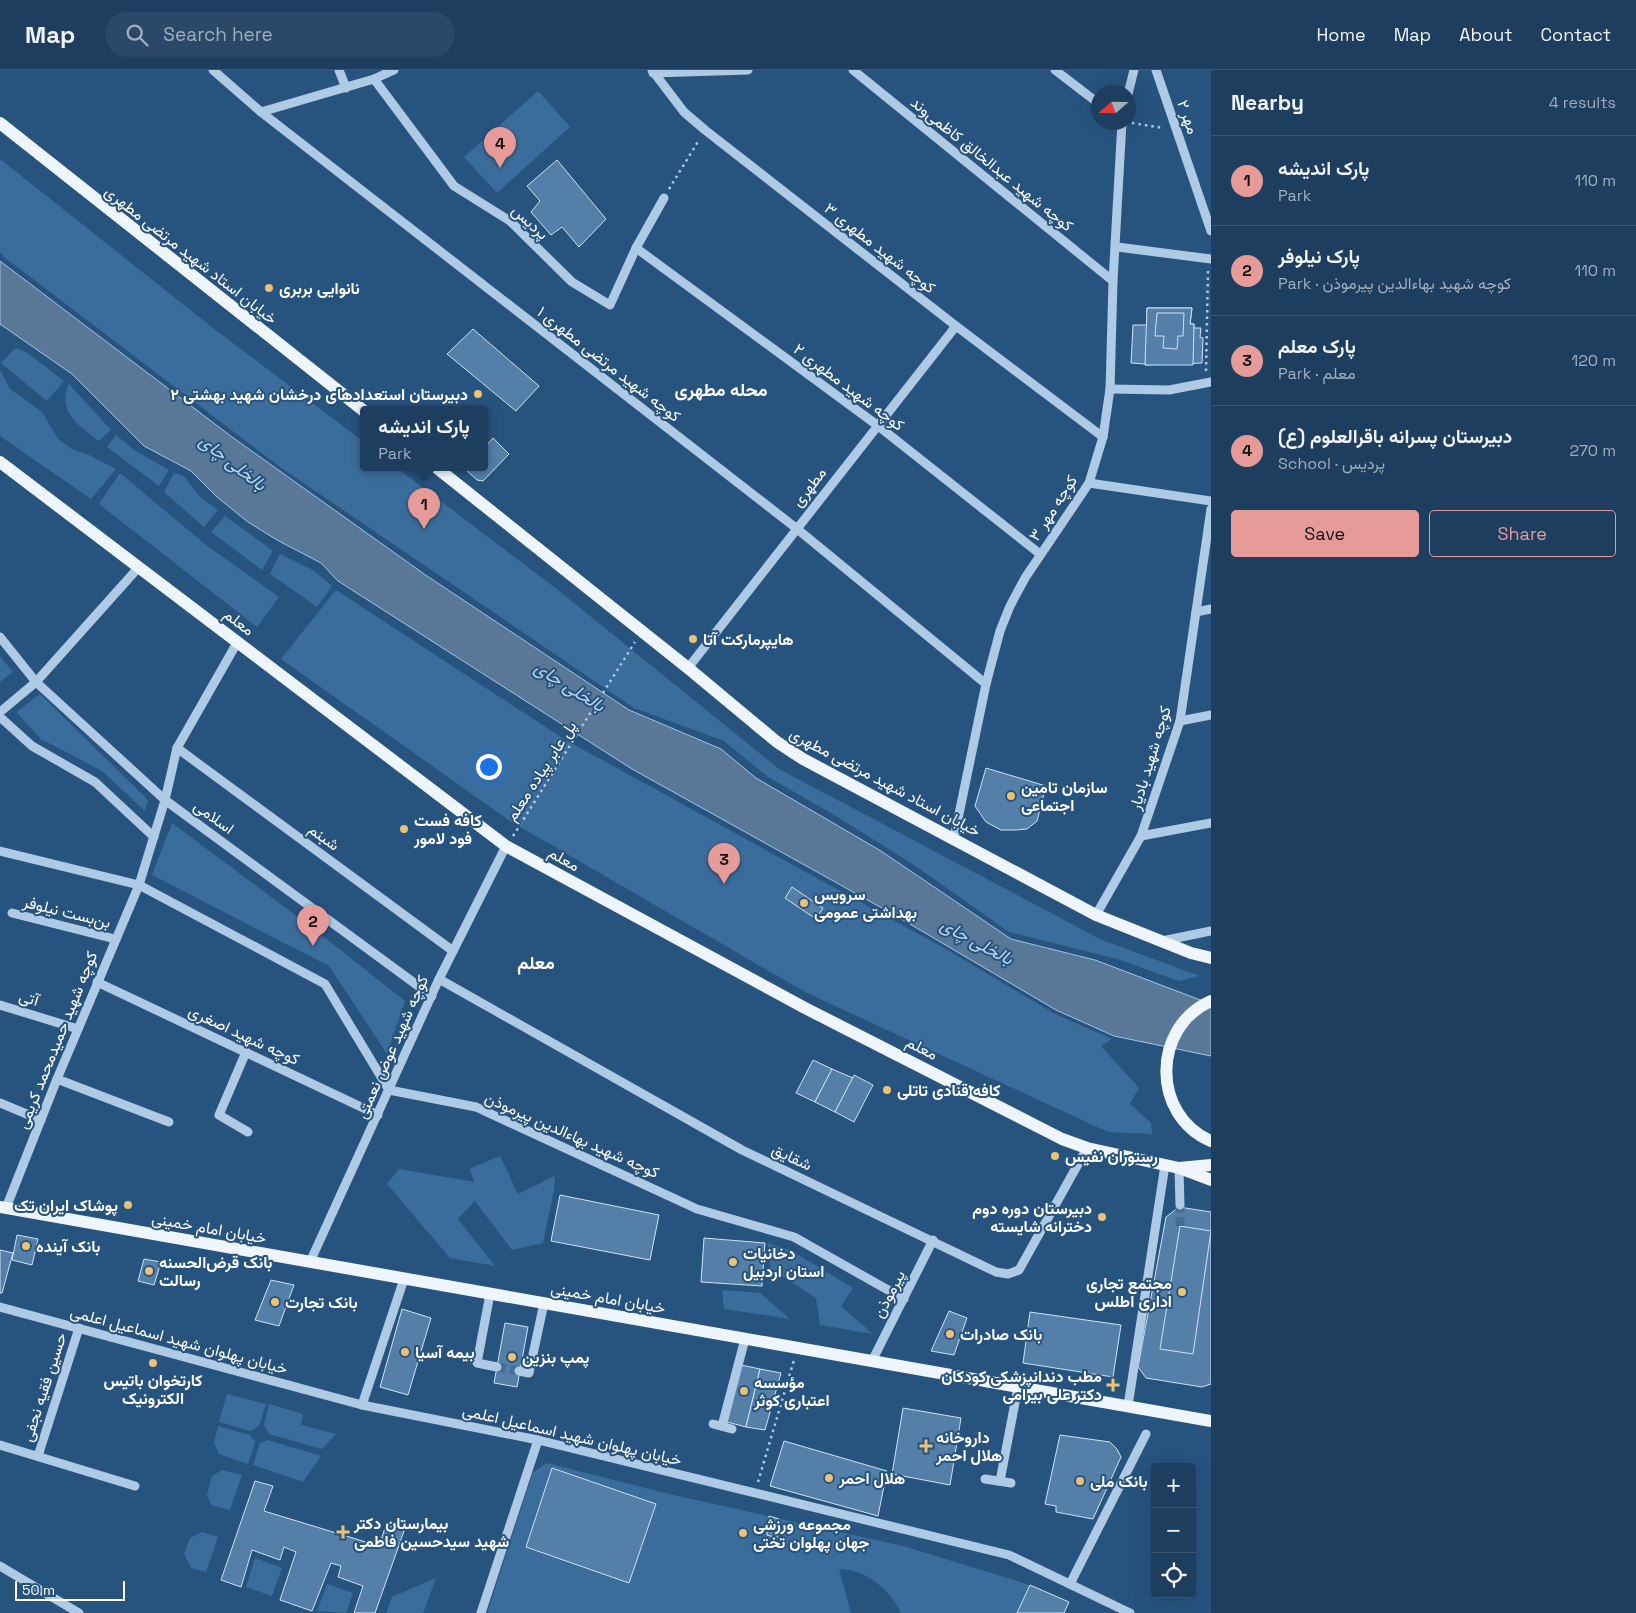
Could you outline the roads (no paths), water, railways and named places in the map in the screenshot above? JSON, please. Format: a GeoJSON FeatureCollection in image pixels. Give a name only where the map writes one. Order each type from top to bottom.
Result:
{"type":"FeatureCollection","features":[{"type":"Feature","properties":{"kind":"main road","name":"خیابان استاد شهید مرتضی مطهری"},"geometry":{"type":"LineString","coordinates":[[0,123],[360,408]]}},
{"type":"Feature","properties":{"kind":"main road","name":"معلم"},"geometry":{"type":"LineString","coordinates":[[0,462],[506,846],[805,1008],[1062,1139],[1087,1148],[1179,1168]]}},
{"type":"Feature","properties":{"kind":"main road","name":"خیابان استاد شهید مرتضی مطهری"},"geometry":{"type":"LineString","coordinates":[[440,471],[783,746],[1096,915],[1191,953],[1211,958]]}},
{"type":"Feature","properties":{"kind":"main road"},"geometry":{"type":"LineString","coordinates":[[1211,1000],[1197,1008],[1179,1027],[1168,1051],[1165,1075],[1170,1099],[1179,1114],[1191,1128],[1211,1140]]}},
{"type":"Feature","properties":{"kind":"main road"},"geometry":{"type":"LineString","coordinates":[[1179,1168],[1211,1165]]}},
{"type":"Feature","properties":{"kind":"main road"},"geometry":{"type":"LineString","coordinates":[[1179,1168],[1211,1180]]}},
{"type":"Feature","properties":{"kind":"main road","name":"خیابان امام خمینی"},"geometry":{"type":"LineString","coordinates":[[3,1208],[1211,1421]]}},
{"type":"Feature","properties":{"kind":"street","name":"کوچه شهید مرتضی مطهری ۱"},"geometry":{"type":"LineString","coordinates":[[213,70],[261,112],[796,528],[986,684]]}},
{"type":"Feature","properties":{"kind":"street"},"geometry":{"type":"LineString","coordinates":[[339,70],[346,88]]}},
{"type":"Feature","properties":{"kind":"street"},"geometry":{"type":"LineString","coordinates":[[261,112],[346,88],[394,70]]}},
{"type":"Feature","properties":{"kind":"street"},"geometry":{"type":"LineString","coordinates":[[652,71],[748,70]]}},
{"type":"Feature","properties":{"kind":"street","name":"کوچه شهید عبدالخالق کاظمی‌وند"},"geometry":{"type":"LineString","coordinates":[[853,70],[1113,281]]}},
{"type":"Feature","properties":{"kind":"street"},"geometry":{"type":"LineString","coordinates":[[1055,70],[1091,98]]}},
{"type":"Feature","properties":{"kind":"street"},"geometry":{"type":"LineString","coordinates":[[1130,85],[1134,70]]}},
{"type":"Feature","properties":{"kind":"street","name":"مهر ۲"},"geometry":{"type":"LineString","coordinates":[[1156,70],[1211,231]]}},
{"type":"Feature","properties":{"kind":"street","name":"کوچه شهید مطهری ۳"},"geometry":{"type":"LineString","coordinates":[[652,71],[684,112],[705,130],[956,326],[1103,437]]}},
{"type":"Feature","properties":{"kind":"street","name":"پردیس"},"geometry":{"type":"LineString","coordinates":[[374,79],[454,186],[510,221],[572,282],[610,305],[636,248],[664,198]]}},
{"type":"Feature","properties":{"kind":"street","name":"کوچه مهر ۳"},"geometry":{"type":"LineString","coordinates":[[954,838],[986,684],[1000,631],[1010,606],[1040,554],[1089,483],[1103,437],[1110,389],[1113,281],[1122,130]]}},
{"type":"Feature","properties":{"kind":"street"},"geometry":{"type":"LineString","coordinates":[[1116,247],[1210,258]]}},
{"type":"Feature","properties":{"kind":"street","name":"کوچه شهید مطهری ۲"},"geometry":{"type":"LineString","coordinates":[[636,248],[877,425],[1040,554]]}},
{"type":"Feature","properties":{"kind":"street","name":"مطهری"},"geometry":{"type":"LineString","coordinates":[[688,668],[956,326]]}},
{"type":"Feature","properties":{"kind":"street"},"geometry":{"type":"LineString","coordinates":[[1110,389],[1169,390],[1208,382]]}},
{"type":"Feature","properties":{"kind":"street"},"geometry":{"type":"LineString","coordinates":[[1089,483],[1211,501]]}},
{"type":"Feature","properties":{"kind":"street","name":"کوچه شهید بادیار"},"geometry":{"type":"LineString","coordinates":[[1096,915],[1141,836],[1180,721],[1211,509]]}},
{"type":"Feature","properties":{"kind":"street"},"geometry":{"type":"LineString","coordinates":[[0,712],[36,682],[138,568]]}},
{"type":"Feature","properties":{"kind":"street"},"geometry":{"type":"LineString","coordinates":[[1196,612],[1211,609]]}},
{"type":"Feature","properties":{"kind":"street","name":"اسلامی"},"geometry":{"type":"LineString","coordinates":[[0,637],[36,682],[166,800],[432,996]]}},
{"type":"Feature","properties":{"kind":"street","name":"کوچه شهید حمیدمحمد کریمی"},"geometry":{"type":"LineString","coordinates":[[3,1208],[139,884],[166,800],[177,748],[238,641]]}},
{"type":"Feature","properties":{"kind":"street"},"geometry":{"type":"LineString","coordinates":[[1180,721],[1211,715]]}},
{"type":"Feature","properties":{"kind":"street"},"geometry":{"type":"LineString","coordinates":[[0,717],[32,746],[95,782],[154,837]]}},
{"type":"Feature","properties":{"kind":"street","name":"شبنم"},"geometry":{"type":"LineString","coordinates":[[177,748],[453,951]]}},
{"type":"Feature","properties":{"kind":"street"},"geometry":{"type":"LineString","coordinates":[[1141,836],[1211,823]]}},
{"type":"Feature","properties":{"kind":"street","name":"کوچه شهید عوض نعمتی"},"geometry":{"type":"LineString","coordinates":[[310,1262],[439,979],[506,846]]}},
{"type":"Feature","properties":{"kind":"street"},"geometry":{"type":"LineString","coordinates":[[0,851],[139,884],[325,984],[389,1090]]}},
{"type":"Feature","properties":{"kind":"street","name":"بن‌بست نیلوفر"},"geometry":{"type":"LineString","coordinates":[[12,913],[115,940]]}},
{"type":"Feature","properties":{"kind":"street"},"geometry":{"type":"LineString","coordinates":[[1160,941],[1211,932]]}},
{"type":"Feature","properties":{"kind":"street","name":"شقایق"},"geometry":{"type":"LineString","coordinates":[[439,979],[742,1150],[933,1240],[996,1272],[1008,1274],[1019,1270],[1087,1148]]}},
{"type":"Feature","properties":{"kind":"street","name":"کوچه شهید اصغری"},"geometry":{"type":"LineString","coordinates":[[97,982],[378,1115]]}},
{"type":"Feature","properties":{"kind":"street","name":"آتی"},"geometry":{"type":"LineString","coordinates":[[0,1005],[78,1029]]}},
{"type":"Feature","properties":{"kind":"street"},"geometry":{"type":"LineString","coordinates":[[246,1052],[219,1115],[248,1132]]}},
{"type":"Feature","properties":{"kind":"street"},"geometry":{"type":"LineString","coordinates":[[57,1079],[169,1122]]}},
{"type":"Feature","properties":{"kind":"street","name":"کوچه شهید بهاءالدین پیرموذن"},"geometry":{"type":"LineString","coordinates":[[389,1090],[476,1107],[697,1209],[794,1237],[904,1299]]}},
{"type":"Feature","properties":{"kind":"street"},"geometry":{"type":"LineString","coordinates":[[0,1103],[41,1120]]}},
{"type":"Feature","properties":{"kind":"street"},"geometry":{"type":"LineString","coordinates":[[1128,1406],[1165,1165]]}},
{"type":"Feature","properties":{"kind":"street"},"geometry":{"type":"LineString","coordinates":[[1179,1168],[1180,1205]]}},
{"type":"Feature","properties":{"kind":"street","name":"پیرموذن"},"geometry":{"type":"LineString","coordinates":[[872,1361],[933,1240]]}},
{"type":"Feature","properties":{"kind":"street"},"geometry":{"type":"LineString","coordinates":[[362,1405],[404,1278]]}},
{"type":"Feature","properties":{"kind":"street"},"geometry":{"type":"LineString","coordinates":[[490,1294],[477,1363],[497,1367]]}},
{"type":"Feature","properties":{"kind":"street"},"geometry":{"type":"LineString","coordinates":[[520,1371],[529,1373],[544,1303]]}},
{"type":"Feature","properties":{"kind":"street","name":"خیابان پهلوان شهید اسماعیل اعلمی"},"geometry":{"type":"LineString","coordinates":[[0,1307],[362,1405],[538,1440],[1009,1555],[1130,1613]]}},
{"type":"Feature","properties":{"kind":"street","name":"حسین فقیه نجفی"},"geometry":{"type":"LineString","coordinates":[[38,1456],[79,1328]]}},
{"type":"Feature","properties":{"kind":"street"},"geometry":{"type":"LineString","coordinates":[[732,1429],[717,1425],[745,1339]]}},
{"type":"Feature","properties":{"kind":"street"},"geometry":{"type":"LineString","coordinates":[[1000,1481],[1018,1387]]}},
{"type":"Feature","properties":{"kind":"street"},"geometry":{"type":"LineString","coordinates":[[1070,1584],[1146,1434]]}},
{"type":"Feature","properties":{"kind":"street"},"geometry":{"type":"LineString","coordinates":[[481,1613],[538,1440]]}},
{"type":"Feature","properties":{"kind":"street"},"geometry":{"type":"LineString","coordinates":[[0,1445],[134,1486]]}},
{"type":"Feature","properties":{"kind":"street"},"geometry":{"type":"LineString","coordinates":[[985,1479],[1011,1483]]}},
{"type":"Feature","properties":{"kind":"street"},"geometry":{"type":"LineString","coordinates":[[0,1566],[79,1613]]}},
{"type":"Feature","properties":{"kind":"water","name":"بالخلی چای"},"geometry":{"type":"Polygon","coordinates":[[[0,261],[232,437],[427,576],[629,710],[721,749],[756,778],[881,851],[1011,939],[1095,960],[1211,1004],[1211,1056],[1114,1036],[1056,1010],[898,917],[632,769],[338,581],[321,563],[248,522],[217,497],[191,471],[144,446],[72,374],[0,324],[0,261]]]}},
{"type":"Feature","properties":{"kind":"tunnel"},"geometry":{"type":"LineString","coordinates":[[1180,1205],[1180,1226]]}},
{"type":"Feature","properties":{"kind":"tunnel"},"geometry":{"type":"LineString","coordinates":[[497,1367],[519,1371]]}},
{"type":"Feature","properties":{"kind":"place","name":"دبیرستان پسرانه باقرالعلوم (ع)"},"geometry":{"type":"Point","coordinates":[500,168]}},
{"type":"Feature","properties":{"kind":"place","name":"نانوایی بربری"},"geometry":{"type":"Point","coordinates":[269,288]}},
{"type":"Feature","properties":{"kind":"place","name":"دبیرستان استعدادهای درخشان شهید بهشتی ۲"},"geometry":{"type":"Point","coordinates":[478,394]}},
{"type":"Feature","properties":{"kind":"place","name":"پارک اندیشه"},"geometry":{"type":"Point","coordinates":[424,529]}},
{"type":"Feature","properties":{"kind":"place","name":"هایپرمارکت آتا"},"geometry":{"type":"Point","coordinates":[693,639]}},
{"type":"Feature","properties":{"kind":"place","name":"سازمان تامین اجتماعی"},"geometry":{"type":"Point","coordinates":[1011,796]}},
{"type":"Feature","properties":{"kind":"place","name":"کافه فست فود لامور"},"geometry":{"type":"Point","coordinates":[404,829]}},
{"type":"Feature","properties":{"kind":"place","name":"پارک معلم"},"geometry":{"type":"Point","coordinates":[724,884]}},
{"type":"Feature","properties":{"kind":"place","name":"سرویس بهداشتی عمومی"},"geometry":{"type":"Point","coordinates":[804,903]}},
{"type":"Feature","properties":{"kind":"place","name":"پارک نیلوفر"},"geometry":{"type":"Point","coordinates":[313,946]}},
{"type":"Feature","properties":{"kind":"place","name":"کافه قنادی تاتلی"},"geometry":{"type":"Point","coordinates":[887,1090]}},
{"type":"Feature","properties":{"kind":"place","name":"رستوران نفیس"},"geometry":{"type":"Point","coordinates":[1055,1156]}},
{"type":"Feature","properties":{"kind":"place","name":"پوشاک ایران تک"},"geometry":{"type":"Point","coordinates":[128,1205]}},
{"type":"Feature","properties":{"kind":"place","name":"دبیرستان دوره دوم دخترانه شایسته"},"geometry":{"type":"Point","coordinates":[1102,1217]}},
{"type":"Feature","properties":{"kind":"place","name":"بانک آینده"},"geometry":{"type":"Point","coordinates":[26,1246]}},
{"type":"Feature","properties":{"kind":"place","name":"دخانیات استان اردبیل"},"geometry":{"type":"Point","coordinates":[733,1262]}},
{"type":"Feature","properties":{"kind":"place","name":"بانک قرض‌الحسنه رسالت"},"geometry":{"type":"Point","coordinates":[149,1271]}},
{"type":"Feature","properties":{"kind":"place","name":"مجتمع تجاری اداری اطلس"},"geometry":{"type":"Point","coordinates":[1182,1292]}},
{"type":"Feature","properties":{"kind":"place","name":"بانک تجارت"},"geometry":{"type":"Point","coordinates":[275,1302]}},
{"type":"Feature","properties":{"kind":"place","name":"بانک صادرات"},"geometry":{"type":"Point","coordinates":[950,1334]}},
{"type":"Feature","properties":{"kind":"place","name":"بیمه آسیا"},"geometry":{"type":"Point","coordinates":[405,1352]}},
{"type":"Feature","properties":{"kind":"place","name":"پمپ بنزین"},"geometry":{"type":"Point","coordinates":[512,1357]}},
{"type":"Feature","properties":{"kind":"place","name":"کارتخوان باتیس الکترونیک"},"geometry":{"type":"Point","coordinates":[153,1363]}},
{"type":"Feature","properties":{"kind":"place","name":"مطب دندانپزشکی کودکان دکتر علی بیرامی"},"geometry":{"type":"Point","coordinates":[1113,1385]}},
{"type":"Feature","properties":{"kind":"place","name":"مؤسسه اعتباری کوثر"},"geometry":{"type":"Point","coordinates":[744,1391]}},
{"type":"Feature","properties":{"kind":"place","name":"داروخانه هلال احمر"},"geometry":{"type":"Point","coordinates":[926,1446]}},
{"type":"Feature","properties":{"kind":"place","name":"هلال احمر"},"geometry":{"type":"Point","coordinates":[829,1478]}},
{"type":"Feature","properties":{"kind":"place","name":"بانک ملی"},"geometry":{"type":"Point","coordinates":[1080,1481]}},
{"type":"Feature","properties":{"kind":"place","name":"بیمارستان دکتر شهید سیدحسین فاطمی"},"geometry":{"type":"Point","coordinates":[343,1532]}},
{"type":"Feature","properties":{"kind":"place","name":"مجموعه ورزشی جهان پهلوان تختی"},"geometry":{"type":"Point","coordinates":[743,1533]}},
{"type":"Feature","properties":{"kind":"district","name":"محله مطهری"},"geometry":{"type":"Point","coordinates":[721,389]}},
{"type":"Feature","properties":{"kind":"district","name":"معلم"},"geometry":{"type":"Point","coordinates":[536,962]}}]}
